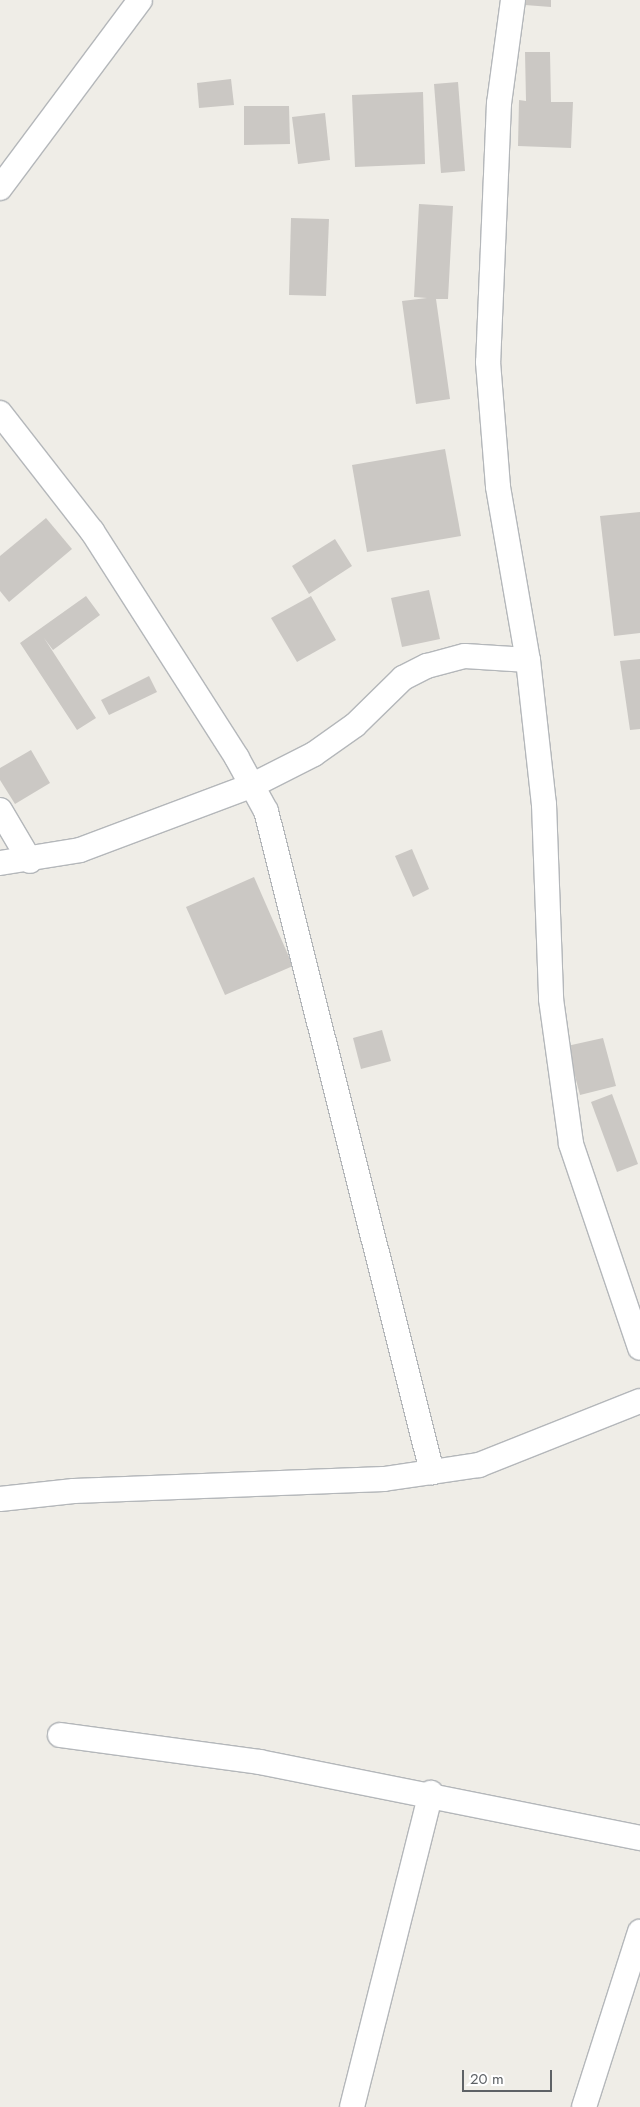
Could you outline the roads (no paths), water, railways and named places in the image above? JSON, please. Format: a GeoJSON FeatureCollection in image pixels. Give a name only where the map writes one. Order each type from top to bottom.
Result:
{"type":"FeatureCollection","features":[{"type":"Feature","properties":{"kind":"street"},"geometry":{"type":"LineString","coordinates":[[0,188],[140,0]]}},
{"type":"Feature","properties":{"kind":"street"},"geometry":{"type":"LineString","coordinates":[[513,0],[499,103],[488,362],[498,487],[528,660],[544,804],[551,999],[572,1144],[640,1348]]}},
{"type":"Feature","properties":{"kind":"street"},"geometry":{"type":"LineString","coordinates":[[0,413],[92,531],[253,785],[266,812],[432,1472]]}},
{"type":"Feature","properties":{"kind":"street"},"geometry":{"type":"LineString","coordinates":[[0,863],[30,861],[80,850],[253,785],[314,754],[355,725],[403,678],[427,666],[465,656],[528,660]]}},
{"type":"Feature","properties":{"kind":"street"},"geometry":{"type":"LineString","coordinates":[[0,810],[30,861]]}},
{"type":"Feature","properties":{"kind":"street"},"geometry":{"type":"LineString","coordinates":[[0,1499],[74,1491],[384,1479],[479,1465],[640,1401]]}},
{"type":"Feature","properties":{"kind":"street"},"geometry":{"type":"LineString","coordinates":[[60,1735],[260,1762],[430,1793],[640,1838]]}},
{"type":"Feature","properties":{"kind":"street"},"geometry":{"type":"LineString","coordinates":[[352,2107],[430,1793]]}},
{"type":"Feature","properties":{"kind":"street"},"geometry":{"type":"LineString","coordinates":[[584,2107],[640,1932]]}}]}
